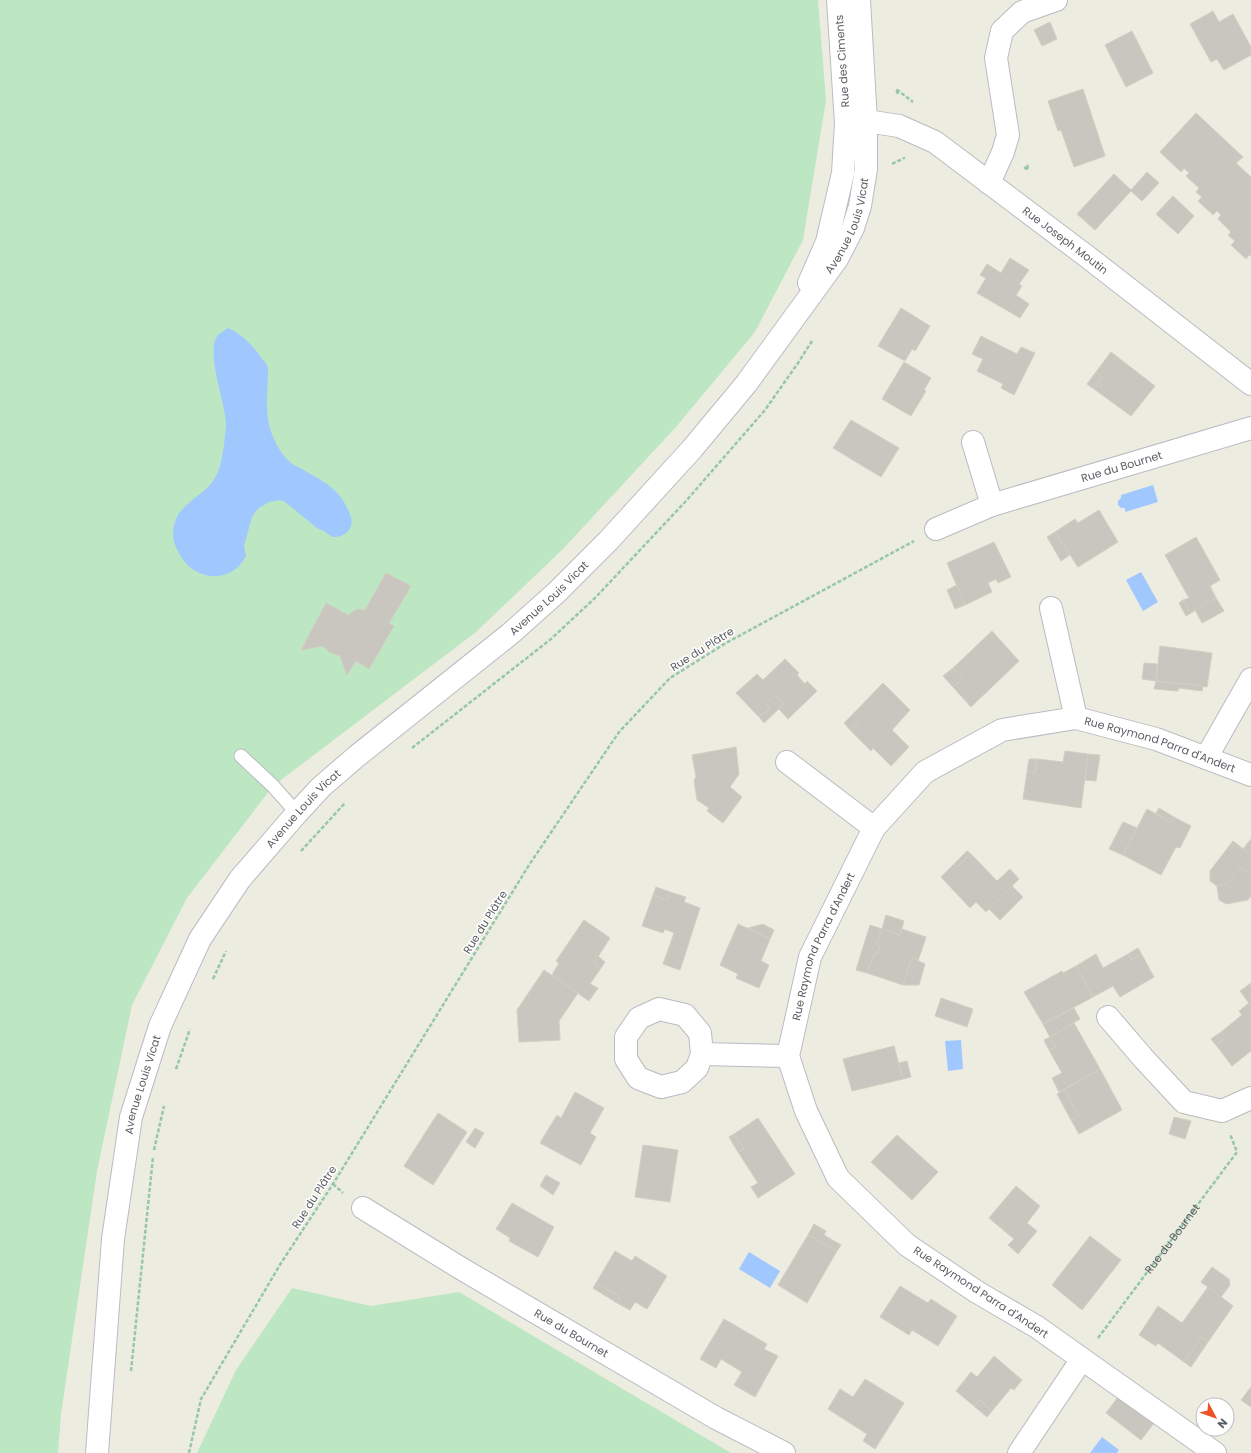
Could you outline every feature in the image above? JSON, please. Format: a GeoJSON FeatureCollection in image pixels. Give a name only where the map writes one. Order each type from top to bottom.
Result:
{"type":"FeatureCollection","features":[{"type":"Feature","properties":{"kind":"street","name":"Rue des Ciments"},"geometry":{"type":"LineString","coordinates":[[838,0],[856,122]]}},
{"type":"Feature","properties":{"kind":"street","name":"Rue des Ciments"},"geometry":{"type":"LineString","coordinates":[[856,122],[859,0]]}},
{"type":"Feature","properties":{"kind":"street"},"geometry":{"type":"LineString","coordinates":[[989,183],[1003,152],[1008,135],[996,58],[1002,31],[1022,12],[1056,0]]}},
{"type":"Feature","properties":{"kind":"street","name":"Rue Joseph Moutin"},"geometry":{"type":"LineString","coordinates":[[856,122],[899,126],[935,142],[1251,384]]}},
{"type":"Feature","properties":{"kind":"street","name":"Avenue Louis Vicat"},"geometry":{"type":"LineString","coordinates":[[98,1453],[113,1240],[131,1117],[160,1026],[200,939],[240,879],[297,812],[322,787],[357,756],[510,634],[556,593],[609,540],[692,449],[746,384],[794,318],[827,242],[856,122]]}},
{"type":"Feature","properties":{"kind":"street","name":"Rue du Bournet"},"geometry":{"type":"LineString","coordinates":[[936,529],[992,505],[1251,428]]}},
{"type":"Feature","properties":{"kind":"street"},"geometry":{"type":"LineString","coordinates":[[973,442],[992,505]]}},
{"type":"Feature","properties":{"kind":"street"},"geometry":{"type":"LineString","coordinates":[[1052,608],[1076,718]]}},
{"type":"Feature","properties":{"kind":"street"},"geometry":{"type":"LineString","coordinates":[[1206,758],[1251,679]]}},
{"type":"Feature","properties":{"kind":"street","name":"Rue Raymond Parra d'Andert"},"geometry":{"type":"LineString","coordinates":[[1082,1359],[1037,1326],[977,1292],[907,1245],[838,1178],[806,1111],[788,1056],[810,957],[874,828],[925,772],[1002,730],[1076,718],[1156,739],[1251,775]]}},
{"type":"Feature","properties":{"kind":"street"},"geometry":{"type":"LineString","coordinates":[[787,762],[874,828]]}},
{"type":"Feature","properties":{"kind":"street"},"geometry":{"type":"LineString","coordinates":[[1108,1017],[1184,1102],[1222,1111],[1251,1098]]}},
{"type":"Feature","properties":{"kind":"street"},"geometry":{"type":"LineString","coordinates":[[702,1054],[788,1056]]}},
{"type":"Feature","properties":{"kind":"street","name":"Rue du Bournet"},"geometry":{"type":"LineString","coordinates":[[363,1208],[462,1269],[716,1418],[784,1453]]}},
{"type":"Feature","properties":{"kind":"street"},"geometry":{"type":"LineString","coordinates":[[1019,1453],[1082,1359],[1215,1453]]}},
{"type":"Feature","properties":{"kind":"lane"},"geometry":{"type":"LineString","coordinates":[[241,756],[273,786],[297,812]]}},
{"type":"Feature","properties":{"kind":"path"},"geometry":{"type":"LineString","coordinates":[[408,751],[551,639],[595,598],[686,501],[765,410],[815,336]]}},
{"type":"Feature","properties":{"kind":"path","name":"Rue du Plâtre"},"geometry":{"type":"LineString","coordinates":[[189,1453],[201,1399],[281,1263],[333,1184],[529,865],[619,732],[670,678],[676,674],[733,639],[936,529]]}},
{"type":"Feature","properties":{"kind":"path"},"geometry":{"type":"LineString","coordinates":[[301,852],[347,801]]}},
{"type":"Feature","properties":{"kind":"path"},"geometry":{"type":"LineString","coordinates":[[209,986],[230,944]]}},
{"type":"Feature","properties":{"kind":"path"},"geometry":{"type":"LineString","coordinates":[[174,1073],[190,1028]]}},
{"type":"Feature","properties":{"kind":"path"},"geometry":{"type":"LineString","coordinates":[[131,1376],[154,1153],[164,1102]]}},
{"type":"Feature","properties":{"kind":"path","name":"Rue du Bournet"},"geometry":{"type":"LineString","coordinates":[[1082,1359],[1237,1152],[1222,1111]]}},
{"type":"Feature","properties":{"kind":"green space"},"geometry":{"type":"Polygon","coordinates":[[[0,0],[818,0],[826,100],[803,240],[755,332],[676,427],[562,550],[476,632],[273,786],[187,898],[132,1005],[97,1171],[61,1414],[58,1453],[0,1453],[0,0]]]}},
{"type":"Feature","properties":{"kind":"green space"},"geometry":{"type":"Polygon","coordinates":[[[292,1288],[371,1306],[459,1292],[731,1453],[197,1453],[236,1370],[292,1288]]]}},
{"type":"Feature","properties":{"kind":"water"},"geometry":{"type":"Polygon","coordinates":[[[228,328],[245,339],[267,365],[269,424],[279,449],[292,463],[324,482],[336,492],[346,505],[352,523],[350,529],[345,534],[332,537],[317,528],[285,502],[280,500],[269,502],[259,508],[252,517],[244,546],[246,556],[239,566],[231,572],[221,576],[211,576],[201,574],[192,569],[184,561],[175,545],[173,534],[178,515],[183,508],[210,485],[220,466],[226,427],[213,354],[214,343],[218,335],[228,328]]]}},
{"type":"Feature","properties":{"kind":"water"},"geometry":{"type":"Polygon","coordinates":[[[1153,485],[1158,502],[1125,512],[1125,508],[1121,508],[1118,505],[1121,495],[1153,485]]]}},
{"type":"Feature","properties":{"kind":"water"},"geometry":{"type":"Polygon","coordinates":[[[1141,572],[1158,602],[1143,611],[1126,580],[1141,572]]]}},
{"type":"Feature","properties":{"kind":"water"},"geometry":{"type":"Polygon","coordinates":[[[961,1040],[963,1069],[948,1071],[945,1041],[961,1040]]]}},
{"type":"Feature","properties":{"kind":"water"},"geometry":{"type":"Polygon","coordinates":[[[749,1252],[780,1271],[770,1288],[739,1269],[749,1252]]]}},
{"type":"Feature","properties":{"kind":"water"},"geometry":{"type":"Polygon","coordinates":[[[1102,1437],[1119,1450],[1117,1453],[1090,1453],[1102,1437]]]}},
{"type":"Feature","properties":{"kind":"building"},"geometry":{"type":"Polygon","coordinates":[[[1213,11],[1219,22],[1233,14],[1251,47],[1251,55],[1224,70],[1217,59],[1211,62],[1190,24],[1213,11]]]}},
{"type":"Feature","properties":{"kind":"building"},"geometry":{"type":"Polygon","coordinates":[[[1050,22],[1057,39],[1042,46],[1034,30],[1050,22]]]}},
{"type":"Feature","properties":{"kind":"building"},"geometry":{"type":"Polygon","coordinates":[[[1132,31],[1153,73],[1126,87],[1105,45],[1132,31]]]}},
{"type":"Feature","properties":{"kind":"building"},"geometry":{"type":"Polygon","coordinates":[[[1083,89],[1105,156],[1074,167],[1061,130],[1058,131],[1048,101],[1083,89]]]}},
{"type":"Feature","properties":{"kind":"building"},"geometry":{"type":"Polygon","coordinates":[[[1196,113],[1243,157],[1236,163],[1251,177],[1251,256],[1249,255],[1246,259],[1231,245],[1235,241],[1228,235],[1231,232],[1218,219],[1221,215],[1217,211],[1213,215],[1198,201],[1202,197],[1196,192],[1199,188],[1186,176],[1189,173],[1184,168],[1181,172],[1160,152],[1196,113]]]}},
{"type":"Feature","properties":{"kind":"building"},"geometry":{"type":"Polygon","coordinates":[[[1147,172],[1159,183],[1142,201],[1131,191],[1095,230],[1077,214],[1114,174],[1131,190],[1147,172]]]}},
{"type":"Feature","properties":{"kind":"building"},"geometry":{"type":"Polygon","coordinates":[[[1173,196],[1194,216],[1178,234],[1156,214],[1173,196]]]}},
{"type":"Feature","properties":{"kind":"building"},"geometry":{"type":"Polygon","coordinates":[[[1010,258],[1029,270],[1019,284],[1022,286],[1016,295],[1029,304],[1020,318],[977,293],[986,278],[980,275],[987,264],[1001,273],[1010,258]]]}},
{"type":"Feature","properties":{"kind":"building"},"geometry":{"type":"Polygon","coordinates":[[[901,308],[930,326],[915,351],[912,349],[905,361],[878,346],[901,308]]]}},
{"type":"Feature","properties":{"kind":"building"},"geometry":{"type":"Polygon","coordinates":[[[981,336],[1017,354],[1021,347],[1035,353],[1014,395],[1001,388],[1003,384],[977,371],[983,359],[972,354],[981,336]]]}},
{"type":"Feature","properties":{"kind":"building"},"geometry":{"type":"Polygon","coordinates":[[[1111,352],[1155,386],[1131,416],[1094,389],[1103,378],[1096,372],[1111,352]]]}},
{"type":"Feature","properties":{"kind":"building"},"geometry":{"type":"Polygon","coordinates":[[[904,362],[931,378],[924,390],[926,391],[911,416],[882,399],[904,362]]]}},
{"type":"Feature","properties":{"kind":"building"},"geometry":{"type":"Polygon","coordinates":[[[1096,372],[1103,378],[1094,389],[1087,384],[1096,372]]]}},
{"type":"Feature","properties":{"kind":"building"},"geometry":{"type":"Polygon","coordinates":[[[851,420],[899,448],[881,477],[833,448],[851,420]]]}},
{"type":"Feature","properties":{"kind":"building"},"geometry":{"type":"Polygon","coordinates":[[[1099,510],[1118,542],[1078,567],[1055,532],[1075,519],[1078,523],[1099,510]]]}},
{"type":"Feature","properties":{"kind":"building"},"geometry":{"type":"Polygon","coordinates":[[[1055,532],[1070,555],[1061,561],[1047,537],[1055,532]]]}},
{"type":"Feature","properties":{"kind":"building"},"geometry":{"type":"Polygon","coordinates":[[[1196,537],[1220,580],[1210,586],[1216,598],[1191,613],[1183,600],[1189,598],[1165,555],[1196,537]]]}},
{"type":"Feature","properties":{"kind":"building"},"geometry":{"type":"Polygon","coordinates":[[[994,542],[1011,577],[998,583],[996,579],[988,583],[992,592],[965,605],[947,563],[994,542]]]}},
{"type":"Feature","properties":{"kind":"building"},"geometry":{"type":"Polygon","coordinates":[[[386,573],[411,586],[389,623],[394,626],[369,669],[356,661],[347,675],[340,656],[329,652],[323,646],[301,650],[326,603],[348,615],[357,609],[365,610],[386,573]]]}},
{"type":"Feature","properties":{"kind":"building"},"geometry":{"type":"Polygon","coordinates":[[[957,585],[965,605],[955,609],[947,590],[957,585]]]}},
{"type":"Feature","properties":{"kind":"building"},"geometry":{"type":"Polygon","coordinates":[[[1216,598],[1224,611],[1202,623],[1195,610],[1216,598]]]}},
{"type":"Feature","properties":{"kind":"building"},"geometry":{"type":"Polygon","coordinates":[[[1183,600],[1191,613],[1186,616],[1179,603],[1183,600]]]}},
{"type":"Feature","properties":{"kind":"building"},"geometry":{"type":"Polygon","coordinates":[[[992,631],[1019,661],[971,707],[953,687],[963,678],[953,668],[992,631]]]}},
{"type":"Feature","properties":{"kind":"building"},"geometry":{"type":"Polygon","coordinates":[[[1160,646],[1212,653],[1207,687],[1156,681],[1160,646]]]}},
{"type":"Feature","properties":{"kind":"building"},"geometry":{"type":"Polygon","coordinates":[[[785,659],[799,673],[797,675],[805,684],[807,681],[817,691],[788,719],[779,709],[784,704],[775,695],[766,704],[770,708],[759,717],[736,693],[757,674],[763,680],[785,659]]]}},
{"type":"Feature","properties":{"kind":"building"},"geometry":{"type":"Polygon","coordinates":[[[1144,663],[1157,664],[1156,681],[1142,679],[1144,663]]]}},
{"type":"Feature","properties":{"kind":"building"},"geometry":{"type":"Polygon","coordinates":[[[953,668],[963,678],[953,687],[943,676],[953,668]]]}},
{"type":"Feature","properties":{"kind":"building"},"geometry":{"type":"Polygon","coordinates":[[[1156,681],[1203,686],[1202,691],[1179,688],[1178,691],[1154,689],[1156,681]]]}},
{"type":"Feature","properties":{"kind":"building"},"geometry":{"type":"Polygon","coordinates":[[[883,683],[910,710],[892,730],[909,747],[891,766],[873,748],[871,751],[850,730],[860,719],[854,713],[883,683]]]}},
{"type":"Feature","properties":{"kind":"building"},"geometry":{"type":"Polygon","coordinates":[[[775,695],[784,704],[764,723],[759,717],[770,708],[766,704],[775,695]]]}},
{"type":"Feature","properties":{"kind":"building"},"geometry":{"type":"Polygon","coordinates":[[[854,713],[860,719],[850,730],[844,723],[854,713]]]}},
{"type":"Feature","properties":{"kind":"building"},"geometry":{"type":"Polygon","coordinates":[[[736,747],[739,774],[730,787],[742,797],[723,823],[707,811],[709,808],[697,800],[694,780],[696,777],[692,755],[736,747]]]}},
{"type":"Feature","properties":{"kind":"building"},"geometry":{"type":"Polygon","coordinates":[[[1065,751],[1088,754],[1081,808],[1023,799],[1027,772],[1035,773],[1037,759],[1063,762],[1065,751]]]}},
{"type":"Feature","properties":{"kind":"building"},"geometry":{"type":"Polygon","coordinates":[[[1088,754],[1100,755],[1096,781],[1085,780],[1088,754]]]}},
{"type":"Feature","properties":{"kind":"building"},"geometry":{"type":"Polygon","coordinates":[[[1029,759],[1037,759],[1035,773],[1027,772],[1029,759]]]}},
{"type":"Feature","properties":{"kind":"building"},"geometry":{"type":"Polygon","coordinates":[[[1159,808],[1174,817],[1171,822],[1156,813],[1159,808]]]}},
{"type":"Feature","properties":{"kind":"building"},"geometry":{"type":"Polygon","coordinates":[[[1147,809],[1171,822],[1174,817],[1191,826],[1180,848],[1176,847],[1161,875],[1123,855],[1147,809]]]}},
{"type":"Feature","properties":{"kind":"building"},"geometry":{"type":"Polygon","coordinates":[[[1123,822],[1137,828],[1123,855],[1109,849],[1123,822]]]}},
{"type":"Feature","properties":{"kind":"building"},"geometry":{"type":"Polygon","coordinates":[[[1251,839],[1251,855],[1243,849],[1251,839]]]}},
{"type":"Feature","properties":{"kind":"building"},"geometry":{"type":"Polygon","coordinates":[[[1233,841],[1251,855],[1251,876],[1240,867],[1227,884],[1217,886],[1210,881],[1210,871],[1233,841]]]}},
{"type":"Feature","properties":{"kind":"building"},"geometry":{"type":"Polygon","coordinates":[[[967,851],[971,854],[957,867],[954,864],[967,851]]]}},
{"type":"Feature","properties":{"kind":"building"},"geometry":{"type":"Polygon","coordinates":[[[971,854],[997,881],[1010,869],[1019,879],[986,912],[976,902],[970,908],[941,877],[954,864],[957,867],[971,854]]]}},
{"type":"Feature","properties":{"kind":"building"},"geometry":{"type":"Polygon","coordinates":[[[1240,867],[1251,876],[1251,896],[1248,900],[1226,904],[1219,900],[1217,886],[1227,884],[1240,867]]]}},
{"type":"Feature","properties":{"kind":"building"},"geometry":{"type":"Polygon","coordinates":[[[1012,886],[1023,897],[1000,920],[989,909],[1012,886]]]}},
{"type":"Feature","properties":{"kind":"building"},"geometry":{"type":"Polygon","coordinates":[[[656,887],[670,892],[667,900],[653,895],[656,887]]]}},
{"type":"Feature","properties":{"kind":"building"},"geometry":{"type":"Polygon","coordinates":[[[670,892],[686,897],[684,902],[700,908],[680,970],[663,964],[674,933],[665,929],[663,933],[642,926],[653,895],[667,900],[670,892]]]}},
{"type":"Feature","properties":{"kind":"building"},"geometry":{"type":"Polygon","coordinates":[[[886,915],[904,921],[900,935],[882,929],[886,915]]]}},
{"type":"Feature","properties":{"kind":"building"},"geometry":{"type":"Polygon","coordinates":[[[584,920],[610,938],[594,963],[601,968],[590,984],[598,988],[589,1001],[552,975],[559,963],[556,961],[584,920]]]}},
{"type":"Feature","properties":{"kind":"building"},"geometry":{"type":"Polygon","coordinates":[[[738,924],[770,939],[761,961],[769,965],[759,988],[736,978],[738,974],[720,965],[738,924]]]}},
{"type":"Feature","properties":{"kind":"building"},"geometry":{"type":"Polygon","coordinates":[[[763,924],[774,930],[770,939],[748,928],[763,924]]]}},
{"type":"Feature","properties":{"kind":"building"},"geometry":{"type":"Polygon","coordinates":[[[870,925],[882,929],[876,945],[880,946],[877,955],[874,954],[867,973],[856,970],[870,925]]]}},
{"type":"Feature","properties":{"kind":"building"},"geometry":{"type":"Polygon","coordinates":[[[882,929],[900,935],[902,929],[926,937],[918,961],[912,958],[903,985],[867,973],[874,954],[877,955],[880,946],[876,945],[882,929]]]}},
{"type":"Feature","properties":{"kind":"building"},"geometry":{"type":"Polygon","coordinates":[[[1138,948],[1142,955],[1131,960],[1128,954],[1138,948]]]}},
{"type":"Feature","properties":{"kind":"building"},"geometry":{"type":"Polygon","coordinates":[[[1096,954],[1103,968],[1128,954],[1131,960],[1142,955],[1154,977],[1120,997],[1113,986],[1093,997],[1076,966],[1096,954]]]}},
{"type":"Feature","properties":{"kind":"building"},"geometry":{"type":"Polygon","coordinates":[[[598,956],[605,962],[601,968],[594,963],[598,956]]]}},
{"type":"Feature","properties":{"kind":"building"},"geometry":{"type":"Polygon","coordinates":[[[912,958],[925,964],[919,985],[903,985],[912,958]]]}},
{"type":"Feature","properties":{"kind":"building"},"geometry":{"type":"Polygon","coordinates":[[[1076,966],[1093,997],[1043,1024],[1024,992],[1062,971],[1063,973],[1076,966]]]}},
{"type":"Feature","properties":{"kind":"building"},"geometry":{"type":"Polygon","coordinates":[[[544,970],[578,993],[559,1021],[560,1040],[519,1042],[517,1010],[544,970]]]}},
{"type":"Feature","properties":{"kind":"building"},"geometry":{"type":"Polygon","coordinates":[[[1251,983],[1251,1006],[1240,991],[1251,983]]]}},
{"type":"Feature","properties":{"kind":"building"},"geometry":{"type":"Polygon","coordinates":[[[941,998],[973,1009],[967,1027],[935,1016],[941,998]]]}},
{"type":"Feature","properties":{"kind":"building"},"geometry":{"type":"Polygon","coordinates":[[[1249,1003],[1251,1006],[1251,1051],[1232,1066],[1216,1045],[1225,1037],[1221,1032],[1242,1015],[1239,1011],[1249,1003]]]}},
{"type":"Feature","properties":{"kind":"building"},"geometry":{"type":"Polygon","coordinates":[[[1074,1008],[1080,1019],[1050,1037],[1043,1024],[1074,1008]]]}},
{"type":"Feature","properties":{"kind":"building"},"geometry":{"type":"Polygon","coordinates":[[[1074,1023],[1100,1069],[1059,1092],[1052,1078],[1062,1073],[1049,1050],[1056,1047],[1050,1037],[1074,1023]]]}},
{"type":"Feature","properties":{"kind":"building"},"geometry":{"type":"Polygon","coordinates":[[[1221,1032],[1225,1037],[1216,1045],[1211,1039],[1221,1032]]]}},
{"type":"Feature","properties":{"kind":"building"},"geometry":{"type":"Polygon","coordinates":[[[1050,1037],[1056,1047],[1049,1050],[1044,1040],[1050,1037]]]}},
{"type":"Feature","properties":{"kind":"building"},"geometry":{"type":"Polygon","coordinates":[[[894,1046],[903,1079],[852,1091],[843,1059],[894,1046]]]}},
{"type":"Feature","properties":{"kind":"building"},"geometry":{"type":"Polygon","coordinates":[[[907,1061],[911,1077],[903,1079],[899,1063],[907,1061]]]}},
{"type":"Feature","properties":{"kind":"building"},"geometry":{"type":"Polygon","coordinates":[[[1100,1069],[1122,1110],[1079,1134],[1071,1120],[1079,1116],[1064,1090],[1100,1069]]]}},
{"type":"Feature","properties":{"kind":"building"},"geometry":{"type":"Polygon","coordinates":[[[1064,1090],[1079,1116],[1071,1120],[1057,1094],[1064,1090]]]}},
{"type":"Feature","properties":{"kind":"building"},"geometry":{"type":"Polygon","coordinates":[[[575,1092],[604,1108],[590,1133],[596,1137],[581,1165],[540,1143],[557,1115],[561,1118],[575,1092]]]}},
{"type":"Feature","properties":{"kind":"building"},"geometry":{"type":"Polygon","coordinates":[[[438,1113],[467,1132],[433,1185],[404,1166],[438,1113]]]}},
{"type":"Feature","properties":{"kind":"building"},"geometry":{"type":"Polygon","coordinates":[[[1174,1117],[1191,1121],[1185,1139],[1169,1134],[1174,1117]]]}},
{"type":"Feature","properties":{"kind":"building"},"geometry":{"type":"Polygon","coordinates":[[[758,1118],[795,1174],[758,1198],[751,1187],[758,1183],[738,1152],[744,1149],[734,1134],[758,1118]]]}},
{"type":"Feature","properties":{"kind":"building"},"geometry":{"type":"Polygon","coordinates":[[[475,1128],[484,1133],[475,1148],[466,1142],[475,1128]]]}},
{"type":"Feature","properties":{"kind":"building"},"geometry":{"type":"Polygon","coordinates":[[[734,1134],[744,1149],[738,1152],[729,1137],[734,1134]]]}},
{"type":"Feature","properties":{"kind":"building"},"geometry":{"type":"Polygon","coordinates":[[[897,1135],[938,1172],[912,1200],[871,1162],[897,1135]]]}},
{"type":"Feature","properties":{"kind":"building"},"geometry":{"type":"Polygon","coordinates":[[[643,1145],[678,1150],[670,1202],[635,1197],[643,1145]]]}},
{"type":"Feature","properties":{"kind":"building"},"geometry":{"type":"Polygon","coordinates":[[[546,1175],[560,1183],[553,1195],[540,1186],[546,1175]]]}},
{"type":"Feature","properties":{"kind":"building"},"geometry":{"type":"Polygon","coordinates":[[[1016,1186],[1040,1206],[1027,1223],[1037,1231],[1018,1254],[1008,1245],[1014,1239],[989,1218],[1016,1186]]]}},
{"type":"Feature","properties":{"kind":"building"},"geometry":{"type":"Polygon","coordinates":[[[512,1203],[554,1227],[538,1257],[509,1241],[510,1238],[496,1229],[512,1203]]]}},
{"type":"Feature","properties":{"kind":"building"},"geometry":{"type":"Polygon","coordinates":[[[814,1224],[826,1231],[824,1235],[841,1245],[837,1251],[808,1235],[814,1224]]]}},
{"type":"Feature","properties":{"kind":"building"},"geometry":{"type":"Polygon","coordinates":[[[808,1235],[837,1251],[807,1303],[778,1285],[808,1235]]]}},
{"type":"Feature","properties":{"kind":"building"},"geometry":{"type":"Polygon","coordinates":[[[1090,1236],[1121,1260],[1082,1310],[1052,1285],[1090,1236]]]}},
{"type":"Feature","properties":{"kind":"building"},"geometry":{"type":"Polygon","coordinates":[[[615,1251],[632,1261],[635,1256],[667,1276],[647,1309],[635,1302],[630,1310],[617,1303],[620,1297],[596,1283],[615,1251]]]}},
{"type":"Feature","properties":{"kind":"building"},"geometry":{"type":"Polygon","coordinates":[[[1212,1267],[1229,1279],[1230,1285],[1221,1297],[1201,1282],[1212,1267]]]}},
{"type":"Feature","properties":{"kind":"building"},"geometry":{"type":"Polygon","coordinates":[[[596,1283],[620,1297],[617,1303],[593,1288],[596,1283]]]}},
{"type":"Feature","properties":{"kind":"building"},"geometry":{"type":"Polygon","coordinates":[[[900,1286],[928,1303],[931,1299],[957,1316],[938,1346],[912,1330],[909,1335],[880,1317],[900,1286]]]}},
{"type":"Feature","properties":{"kind":"building"},"geometry":{"type":"Polygon","coordinates":[[[1208,1287],[1233,1306],[1208,1342],[1201,1337],[1184,1362],[1158,1343],[1156,1346],[1139,1335],[1158,1306],[1182,1323],[1208,1287]]]}},
{"type":"Feature","properties":{"kind":"building"},"geometry":{"type":"Polygon","coordinates":[[[724,1319],[767,1344],[764,1349],[778,1356],[755,1397],[734,1385],[742,1372],[721,1359],[716,1368],[700,1359],[724,1319]]]}},
{"type":"Feature","properties":{"kind":"building"},"geometry":{"type":"Polygon","coordinates":[[[1201,1337],[1208,1342],[1191,1367],[1184,1362],[1201,1337]]]}},
{"type":"Feature","properties":{"kind":"building"},"geometry":{"type":"Polygon","coordinates":[[[994,1356],[1022,1380],[1014,1390],[1011,1388],[992,1411],[980,1400],[974,1406],[956,1391],[971,1372],[977,1377],[994,1356]]]}},
{"type":"Feature","properties":{"kind":"building"},"geometry":{"type":"Polygon","coordinates":[[[865,1379],[904,1403],[875,1449],[863,1441],[867,1434],[828,1409],[840,1389],[853,1397],[865,1379]]]}},
{"type":"Feature","properties":{"kind":"building"},"geometry":{"type":"Polygon","coordinates":[[[1251,1387],[1251,1407],[1241,1400],[1251,1387]]]}},
{"type":"Feature","properties":{"kind":"building"},"geometry":{"type":"Polygon","coordinates":[[[1118,1397],[1154,1423],[1141,1440],[1106,1413],[1118,1397]]]}},
{"type":"Feature","properties":{"kind":"building"},"geometry":{"type":"Polygon","coordinates":[[[980,1400],[992,1411],[987,1417],[974,1406],[980,1400]]]}}]}
